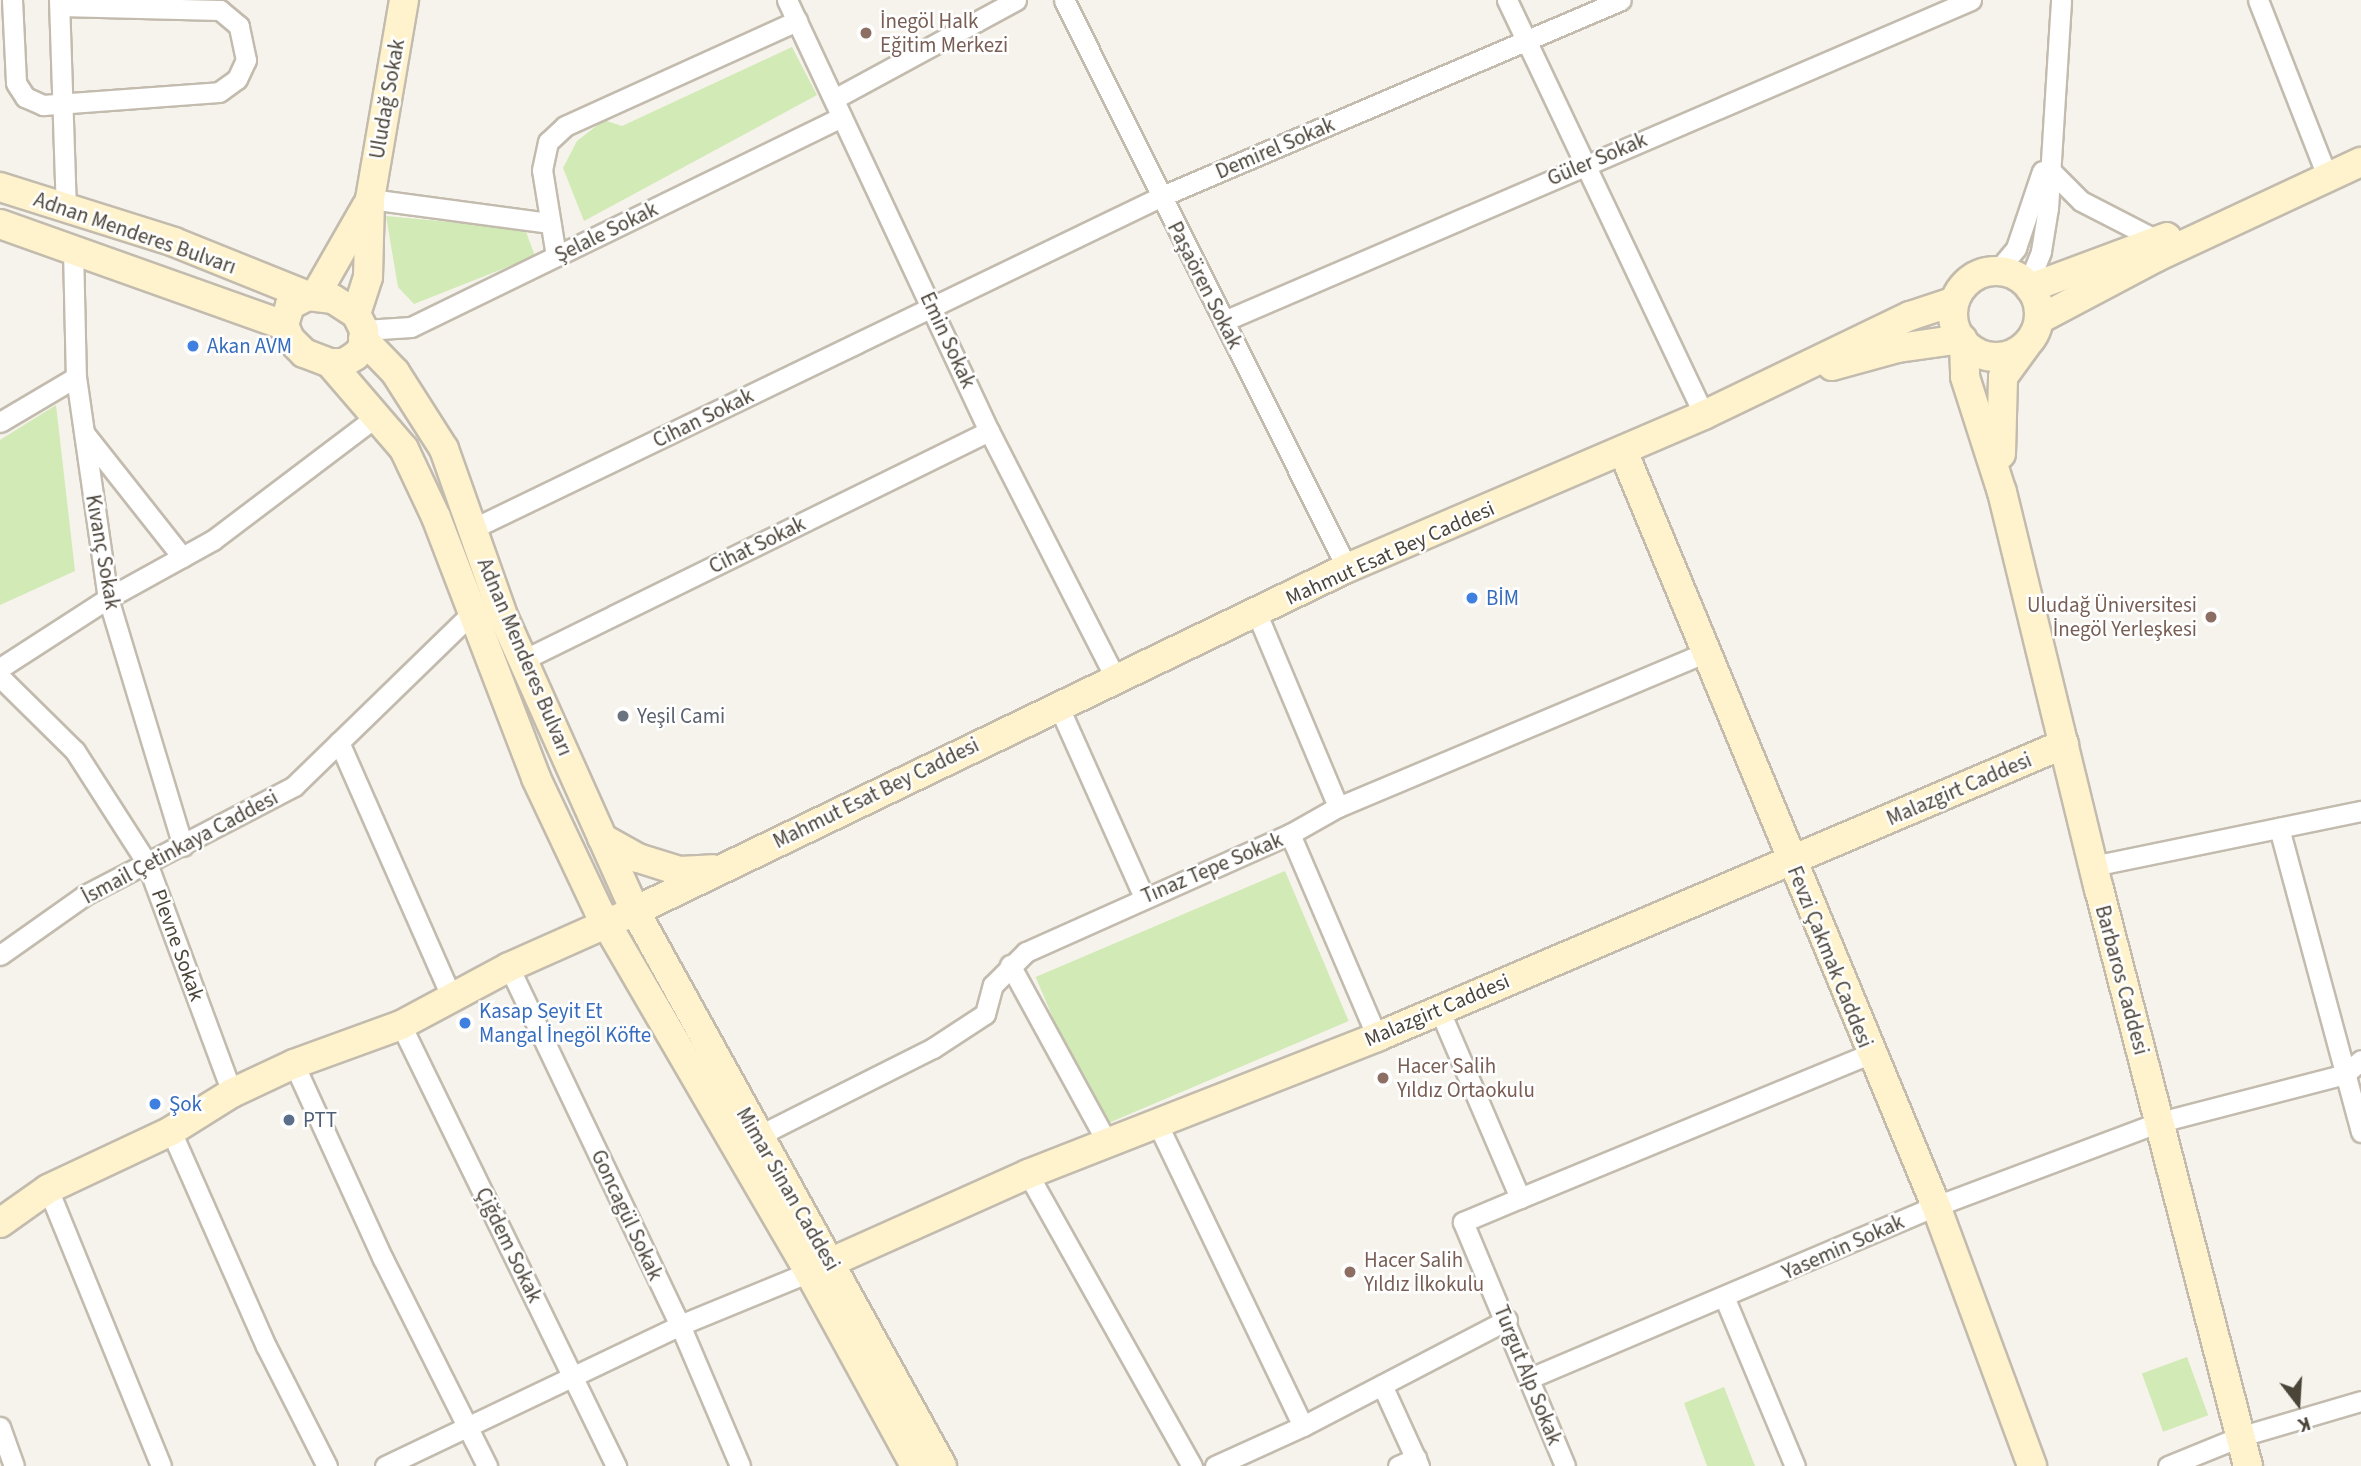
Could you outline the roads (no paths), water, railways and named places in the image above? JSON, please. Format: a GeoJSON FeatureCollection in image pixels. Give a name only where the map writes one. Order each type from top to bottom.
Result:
{"type":"FeatureCollection","features":[{"type":"Feature","properties":{"kind":"main road","name":"Uludağ Sokak"},"geometry":{"type":"LineString","coordinates":[[370,198],[404,0]]}},
{"type":"Feature","properties":{"kind":"main road"},"geometry":{"type":"LineString","coordinates":[[2002,492],[2003,377],[2027,345],[2040,319],[2088,290],[2361,162]]}},
{"type":"Feature","properties":{"kind":"main road","name":"Adnan Menderes Bulvarı"},"geometry":{"type":"LineString","coordinates":[[0,187],[174,242],[311,296]]}},
{"type":"Feature","properties":{"kind":"main road"},"geometry":{"type":"LineString","coordinates":[[311,296],[370,198]]}},
{"type":"Feature","properties":{"kind":"main road"},"geometry":{"type":"LineString","coordinates":[[361,328],[333,299],[311,296],[290,304],[284,324],[290,339],[304,353],[330,363],[344,363],[355,356],[361,328],[368,277],[370,198]]}},
{"type":"Feature","properties":{"kind":"main road"},"geometry":{"type":"LineString","coordinates":[[2002,492],[1965,377],[1963,341],[1953,316],[1955,301],[1971,279],[1997,271],[2029,286],[2157,240],[2241,219]]}},
{"type":"Feature","properties":{"kind":"main road","name":"Adnan Menderes Bulvarı"},"geometry":{"type":"LineString","coordinates":[[0,224],[284,324]]}},
{"type":"Feature","properties":{"kind":"main road"},"geometry":{"type":"LineString","coordinates":[[2029,286],[2040,319]]}},
{"type":"Feature","properties":{"kind":"main road"},"geometry":{"type":"LineString","coordinates":[[1766,386],[1817,357],[1910,316],[1955,301]]}},
{"type":"Feature","properties":{"kind":"main road","name":"Adnan Menderes Bulvarı"},"geometry":{"type":"LineString","coordinates":[[361,328],[396,372],[444,449],[504,618],[525,659],[635,911]]}},
{"type":"Feature","properties":{"kind":"main road"},"geometry":{"type":"LineString","coordinates":[[1766,386],[1898,348],[1963,341],[1975,352],[2002,357],[2027,345]]}},
{"type":"Feature","properties":{"kind":"main road","name":"Adnan Menderes Bulvarı"},"geometry":{"type":"LineString","coordinates":[[330,363],[404,449],[473,612],[536,778],[606,924]]}},
{"type":"Feature","properties":{"kind":"main road","name":"Mahmut Esat Bey Caddesi"},"geometry":{"type":"LineString","coordinates":[[0,1223],[48,1189],[171,1131],[232,1093],[294,1063],[401,1026],[509,967],[635,911],[1115,677],[1257,614],[1347,568],[1623,451],[1766,386]]}},
{"type":"Feature","properties":{"kind":"main road","name":"Fevzi Çakmak Caddesi"},"geometry":{"type":"LineString","coordinates":[[1623,451],[1870,1054],[1936,1206],[2032,1466]]}},
{"type":"Feature","properties":{"kind":"main road","name":"Barbaros Caddesi"},"geometry":{"type":"LineString","coordinates":[[2002,492],[2093,866],[2248,1466]]}},
{"type":"Feature","properties":{"kind":"main road","name":"Malazgirt Caddesi"},"geometry":{"type":"LineString","coordinates":[[820,1267],[1028,1174],[1377,1037],[2064,744]]}},
{"type":"Feature","properties":{"kind":"main road"},"geometry":{"type":"LineString","coordinates":[[602,838],[638,858],[680,871],[722,868]]}},
{"type":"Feature","properties":{"kind":"main road","name":"Mimar Sinan Caddesi"},"geometry":{"type":"LineString","coordinates":[[635,911],[746,1142]]}},
{"type":"Feature","properties":{"kind":"main road","name":"Mimar Sinan Caddesi"},"geometry":{"type":"LineString","coordinates":[[606,924],[746,1142],[942,1466]]}},
{"type":"Feature","properties":{"kind":"main road","name":"Mimar Sinan Caddesi"},"geometry":{"type":"LineString","coordinates":[[820,1267],[915,1466]]}},
{"type":"Feature","properties":{"kind":"street"},"geometry":{"type":"LineString","coordinates":[[12,0],[16,83],[33,102],[61,106],[219,92],[237,79],[246,49],[239,26],[220,10],[60,3],[61,106],[66,209]]}},
{"type":"Feature","properties":{"kind":"street","name":"Emin Sokak"},"geometry":{"type":"LineString","coordinates":[[788,0],[989,431],[1115,677]]}},
{"type":"Feature","properties":{"kind":"street","name":"Şelale Sokak"},"geometry":{"type":"LineString","coordinates":[[361,328],[411,327],[556,256],[838,108],[1016,0]]}},
{"type":"Feature","properties":{"kind":"street","name":"Paşaören Sokak"},"geometry":{"type":"LineString","coordinates":[[1064,0],[1347,568]]}},
{"type":"Feature","properties":{"kind":"street"},"geometry":{"type":"LineString","coordinates":[[1507,0],[1704,415]]}},
{"type":"Feature","properties":{"kind":"street","name":"Demirel Sokak"},"geometry":{"type":"LineString","coordinates":[[933,306],[1160,197],[1621,0]]}},
{"type":"Feature","properties":{"kind":"street","name":"Güler Sokak"},"geometry":{"type":"LineString","coordinates":[[1224,321],[1971,0]]}},
{"type":"Feature","properties":{"kind":"street"},"geometry":{"type":"LineString","coordinates":[[2029,286],[2041,251],[2061,0]]}},
{"type":"Feature","properties":{"kind":"street"},"geometry":{"type":"LineString","coordinates":[[2258,0],[2328,179]]}},
{"type":"Feature","properties":{"kind":"street"},"geometry":{"type":"LineString","coordinates":[[556,256],[542,170],[548,142],[565,126],[797,21]]}},
{"type":"Feature","properties":{"kind":"street"},"geometry":{"type":"LineString","coordinates":[[2049,161],[2081,201],[2157,240]]}},
{"type":"Feature","properties":{"kind":"street"},"geometry":{"type":"LineString","coordinates":[[1997,271],[2016,248],[2049,161]]}},
{"type":"Feature","properties":{"kind":"street"},"geometry":{"type":"LineString","coordinates":[[370,198],[550,223]]}},
{"type":"Feature","properties":{"kind":"street","name":"Kıvanç Sokak"},"geometry":{"type":"LineString","coordinates":[[73,249],[76,377],[108,598],[183,846]]}},
{"type":"Feature","properties":{"kind":"street","name":"Cihan Sokak"},"geometry":{"type":"LineString","coordinates":[[472,529],[933,306]]}},
{"type":"Feature","properties":{"kind":"street"},"geometry":{"type":"LineString","coordinates":[[0,422],[76,377]]}},
{"type":"Feature","properties":{"kind":"street"},"geometry":{"type":"LineString","coordinates":[[0,668],[108,598],[213,540],[377,416]]}},
{"type":"Feature","properties":{"kind":"street","name":"Cihat Sokak"},"geometry":{"type":"LineString","coordinates":[[525,659],[989,431]]}},
{"type":"Feature","properties":{"kind":"street"},"geometry":{"type":"LineString","coordinates":[[85,434],[182,557]]}},
{"type":"Feature","properties":{"kind":"street","name":"İsmail Çetinkaya Caddesi"},"geometry":{"type":"LineString","coordinates":[[0,955],[85,895],[294,786],[473,612]]}},
{"type":"Feature","properties":{"kind":"street"},"geometry":{"type":"LineString","coordinates":[[1257,614],[1338,807]]}},
{"type":"Feature","properties":{"kind":"street","name":"Tınaz Tepe Sokak"},"geometry":{"type":"LineString","coordinates":[[746,1142],[933,1048],[985,1014],[993,985],[1010,965],[1027,952],[1144,897],[1290,834],[1338,807],[1707,652]]}},
{"type":"Feature","properties":{"kind":"street","name":"Plevne Sokak"},"geometry":{"type":"LineString","coordinates":[[0,677],[75,751],[148,863],[232,1093]]}},
{"type":"Feature","properties":{"kind":"street"},"geometry":{"type":"LineString","coordinates":[[1058,705],[1144,897]]}},
{"type":"Feature","properties":{"kind":"street"},"geometry":{"type":"LineString","coordinates":[[340,742],[452,996]]}},
{"type":"Feature","properties":{"kind":"street"},"geometry":{"type":"LineString","coordinates":[[2093,866],[2361,811]]}},
{"type":"Feature","properties":{"kind":"street"},"geometry":{"type":"LineString","coordinates":[[2279,828],[2361,1132]]}},
{"type":"Feature","properties":{"kind":"street"},"geometry":{"type":"LineString","coordinates":[[1290,834],[1377,1037]]}},
{"type":"Feature","properties":{"kind":"street"},"geometry":{"type":"LineString","coordinates":[[1010,965],[1108,1144]]}},
{"type":"Feature","properties":{"kind":"street","name":"Goncagül Sokak"},"geometry":{"type":"LineString","coordinates":[[509,967],[680,1325],[740,1466]]}},
{"type":"Feature","properties":{"kind":"street"},"geometry":{"type":"LineString","coordinates":[[1439,1009],[1520,1198],[1870,1054]]}},
{"type":"Feature","properties":{"kind":"street","name":"Çiğdem Sokak"},"geometry":{"type":"LineString","coordinates":[[401,1026],[616,1466]]}},
{"type":"Feature","properties":{"kind":"street"},"geometry":{"type":"LineString","coordinates":[[2345,1074],[2361,1060]]}},
{"type":"Feature","properties":{"kind":"street"},"geometry":{"type":"LineString","coordinates":[[294,1063],[383,1259],[487,1466]]}},
{"type":"Feature","properties":{"kind":"street","name":"Yasemin Sokak"},"geometry":{"type":"LineString","coordinates":[[1530,1378],[1726,1299],[1936,1206],[2160,1122],[2345,1074]]}},
{"type":"Feature","properties":{"kind":"street"},"geometry":{"type":"LineString","coordinates":[[1158,1125],[1303,1426]]}},
{"type":"Feature","properties":{"kind":"street"},"geometry":{"type":"LineString","coordinates":[[171,1131],[266,1346],[327,1466]]}},
{"type":"Feature","properties":{"kind":"street"},"geometry":{"type":"LineString","coordinates":[[1028,1174],[1192,1466]]}},
{"type":"Feature","properties":{"kind":"street"},"geometry":{"type":"LineString","coordinates":[[48,1189],[161,1466]]}},
{"type":"Feature","properties":{"kind":"street","name":"Turgut Alp Sokak"},"geometry":{"type":"LineString","coordinates":[[1520,1198],[1463,1222],[1507,1320],[1565,1466]]}},
{"type":"Feature","properties":{"kind":"street"},"geometry":{"type":"LineString","coordinates":[[384,1466],[468,1424],[574,1378],[680,1325],[820,1267]]}},
{"type":"Feature","properties":{"kind":"street"},"geometry":{"type":"LineString","coordinates":[[1726,1299],[1795,1466]]}},
{"type":"Feature","properties":{"kind":"street"},"geometry":{"type":"LineString","coordinates":[[1215,1466],[1303,1426],[1507,1320]]}},
{"type":"Feature","properties":{"kind":"street"},"geometry":{"type":"LineString","coordinates":[[1382,1385],[1411,1463]]}},
{"type":"Feature","properties":{"kind":"street"},"geometry":{"type":"LineString","coordinates":[[2168,1466],[2242,1436],[2361,1401]]}},
{"type":"Feature","properties":{"kind":"street"},"geometry":{"type":"LineString","coordinates":[[0,1427],[15,1466]]}},
{"type":"Feature","properties":{"kind":"place","name":"İnegöl Halk Eğitim Merkezi"},"geometry":{"type":"Point","coordinates":[866,33]}},
{"type":"Feature","properties":{"kind":"place","name":"Akan AVM"},"geometry":{"type":"Point","coordinates":[193,346]}},
{"type":"Feature","properties":{"kind":"place","name":"BİM"},"geometry":{"type":"Point","coordinates":[1472,598]}},
{"type":"Feature","properties":{"kind":"place","name":"Uludağ Üniversitesi İnegöl Yerleşkesi"},"geometry":{"type":"Point","coordinates":[2211,617]}},
{"type":"Feature","properties":{"kind":"place","name":"Yeşil Cami"},"geometry":{"type":"Point","coordinates":[623,716]}},
{"type":"Feature","properties":{"kind":"place","name":"Kasap Seyit Et Mangal İnegöl Köfte"},"geometry":{"type":"Point","coordinates":[465,1023]}},
{"type":"Feature","properties":{"kind":"place","name":"Hacer Salih Yıldız Ortaokulu"},"geometry":{"type":"Point","coordinates":[1383,1078]}},
{"type":"Feature","properties":{"kind":"place","name":"Şok"},"geometry":{"type":"Point","coordinates":[155,1104]}},
{"type":"Feature","properties":{"kind":"place","name":"PTT"},"geometry":{"type":"Point","coordinates":[289,1120]}},
{"type":"Feature","properties":{"kind":"place","name":"Hacer Salih Yıldız İlkokulu"},"geometry":{"type":"Point","coordinates":[1350,1272]}}]}
